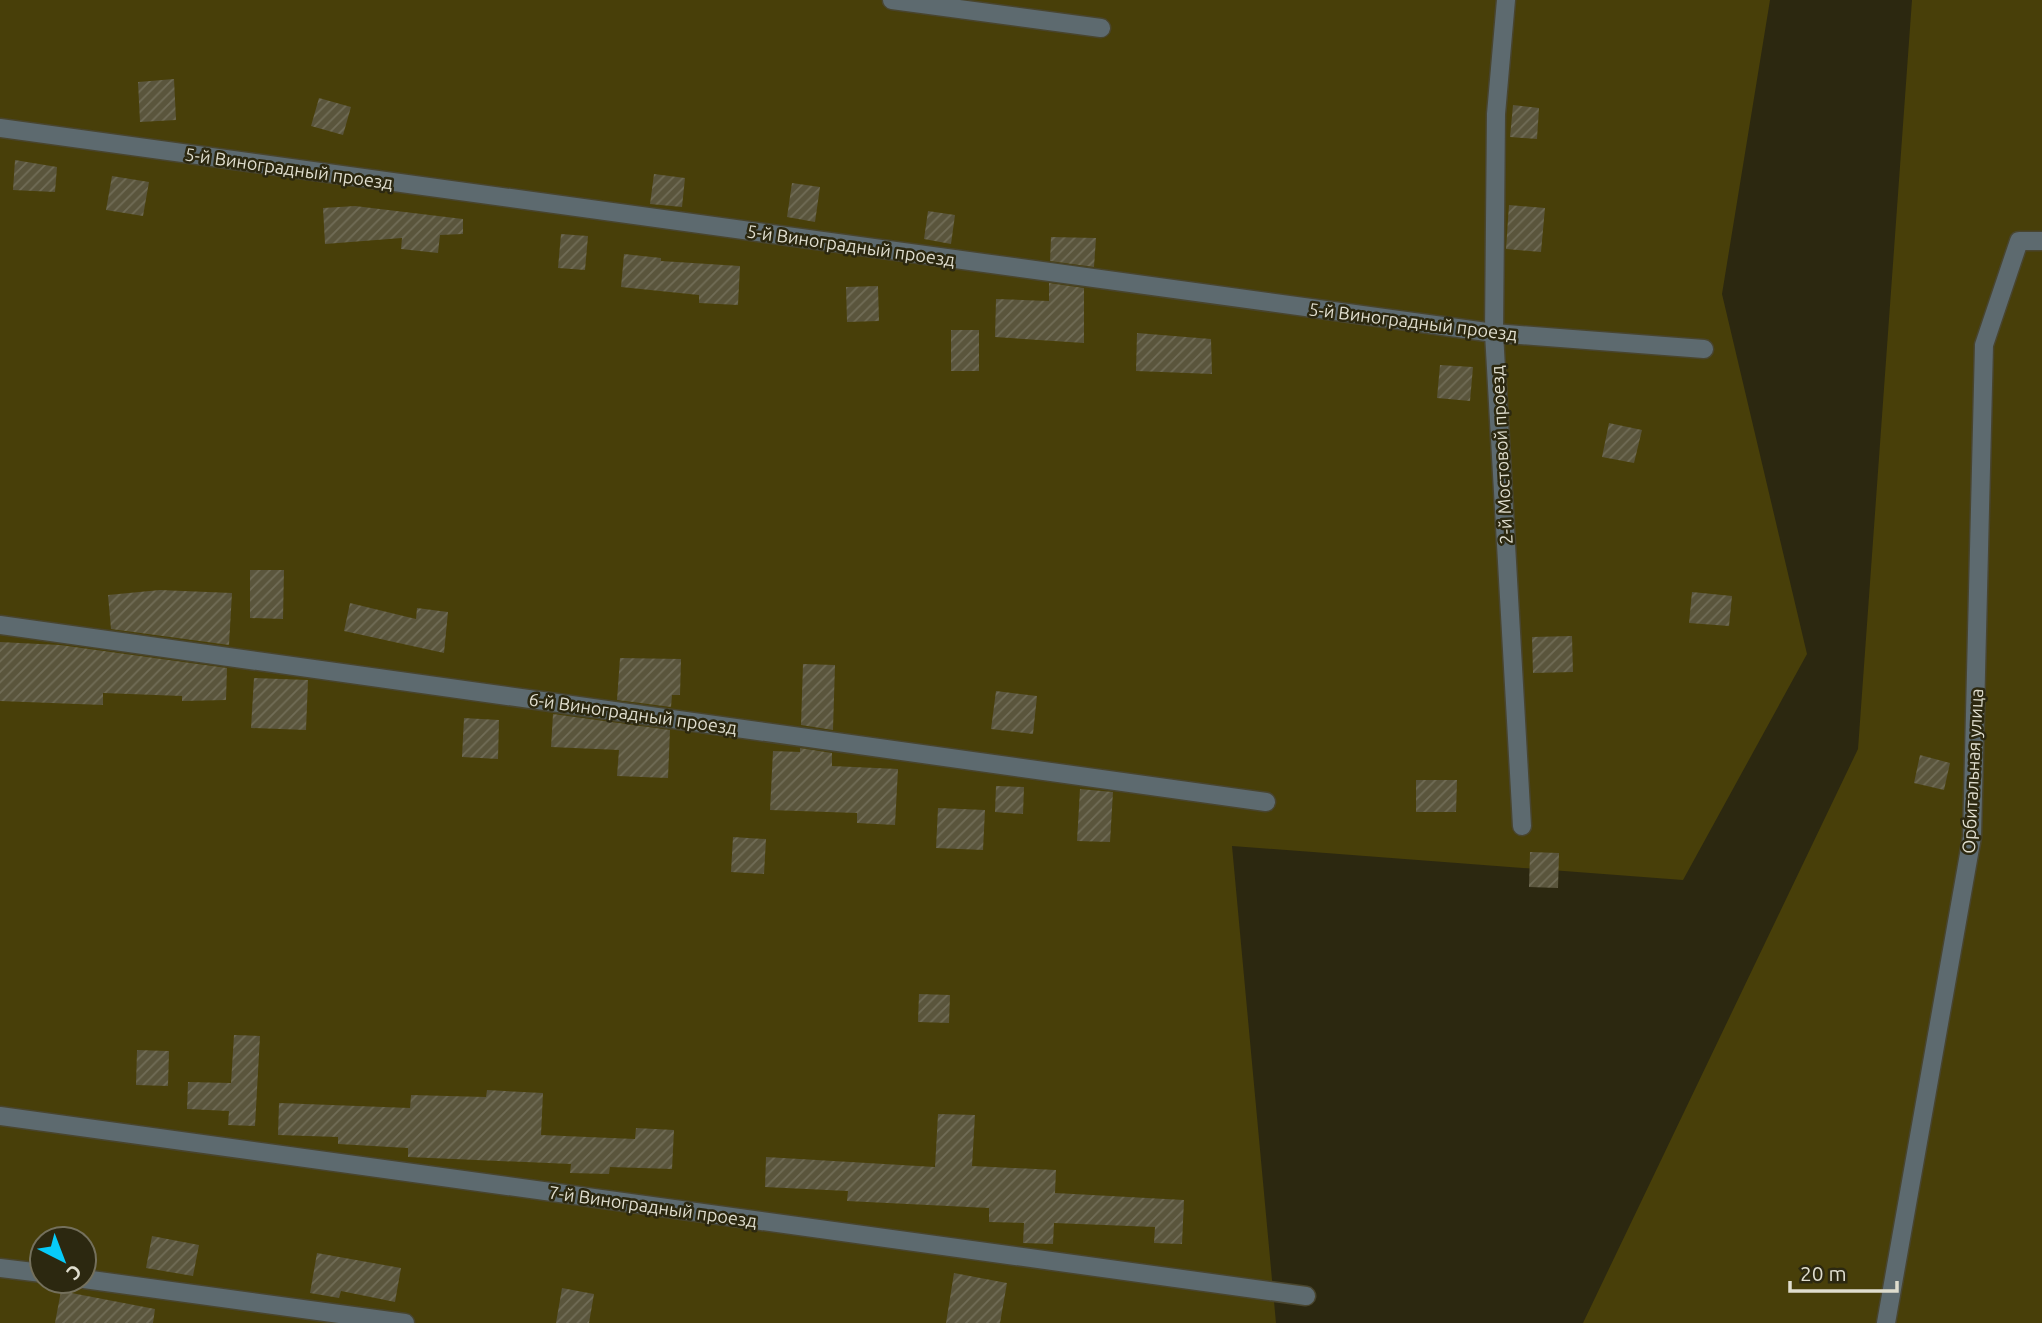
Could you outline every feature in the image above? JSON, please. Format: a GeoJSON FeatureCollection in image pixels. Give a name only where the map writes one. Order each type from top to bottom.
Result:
{"type":"FeatureCollection","features":[{"type":"Feature","properties":{"kind":"lane"},"geometry":{"type":"LineString","coordinates":[[892,0],[1101,28]]}},
{"type":"Feature","properties":{"kind":"lane","name":"2-й Мостовой проезд"},"geometry":{"type":"LineString","coordinates":[[1506,0],[1496,114],[1494,333],[1522,826]]}},
{"type":"Feature","properties":{"kind":"lane","name":"5-й Виноградный проезд"},"geometry":{"type":"LineString","coordinates":[[0,128],[1494,333],[1704,349]]}},
{"type":"Feature","properties":{"kind":"lane","name":"Орбитальная улица"},"geometry":{"type":"LineString","coordinates":[[1886,1323],[1972,837],[1984,345],[2019,241],[2042,241]]}},
{"type":"Feature","properties":{"kind":"lane","name":"6-й Виноградный проезд"},"geometry":{"type":"LineString","coordinates":[[0,625],[1266,802]]}},
{"type":"Feature","properties":{"kind":"lane","name":"7-й Виноградный проезд"},"geometry":{"type":"LineString","coordinates":[[0,1116],[1306,1296]]}},
{"type":"Feature","properties":{"kind":"lane"},"geometry":{"type":"LineString","coordinates":[[0,1268],[28,1271]]}},
{"type":"Feature","properties":{"kind":"lane"},"geometry":{"type":"LineString","coordinates":[[98,1281],[405,1323]]}},
{"type":"Feature","properties":{"kind":"shaded area"},"geometry":{"type":"Polygon","coordinates":[[[0,0],[1770,0],[1722,294],[1807,654],[1683,880],[1232,846],[1276,1323],[0,1323],[0,0]]]}},
{"type":"Feature","properties":{"kind":"shaded area"},"geometry":{"type":"Polygon","coordinates":[[[1912,0],[2042,0],[2042,1323],[1583,1323],[1858,749],[1912,0]]]}},
{"type":"Feature","properties":{"kind":"building"},"geometry":{"type":"Polygon","coordinates":[[[174,79],[176,120],[140,122],[138,82],[174,79]]]}},
{"type":"Feature","properties":{"kind":"building"},"geometry":{"type":"Polygon","coordinates":[[[319,98],[351,107],[343,135],[311,126],[319,98]]]}},
{"type":"Feature","properties":{"kind":"building"},"geometry":{"type":"Polygon","coordinates":[[[1513,105],[1539,108],[1537,139],[1510,137],[1513,105]]]}},
{"type":"Feature","properties":{"kind":"building"},"geometry":{"type":"Polygon","coordinates":[[[15,160],[57,167],[55,192],[13,190],[15,160]]]}},
{"type":"Feature","properties":{"kind":"building"},"geometry":{"type":"Polygon","coordinates":[[[654,174],[685,178],[682,207],[650,204],[654,174]]]}},
{"type":"Feature","properties":{"kind":"building"},"geometry":{"type":"Polygon","coordinates":[[[112,176],[149,182],[143,216],[106,210],[112,176]]]}},
{"type":"Feature","properties":{"kind":"building"},"geometry":{"type":"Polygon","coordinates":[[[792,183],[820,187],[815,222],[787,217],[792,183]]]}},
{"type":"Feature","properties":{"kind":"building"},"geometry":{"type":"Polygon","coordinates":[[[1509,205],[1545,208],[1541,252],[1506,249],[1509,205]]]}},
{"type":"Feature","properties":{"kind":"building"},"geometry":{"type":"Polygon","coordinates":[[[355,206],[463,219],[463,234],[440,235],[438,253],[401,249],[402,238],[325,244],[323,208],[355,206]]]}},
{"type":"Feature","properties":{"kind":"building"},"geometry":{"type":"Polygon","coordinates":[[[928,211],[955,215],[951,244],[924,239],[928,211]]]}},
{"type":"Feature","properties":{"kind":"building"},"geometry":{"type":"Polygon","coordinates":[[[561,234],[588,236],[585,270],[558,268],[561,234]]]}},
{"type":"Feature","properties":{"kind":"building"},"geometry":{"type":"Polygon","coordinates":[[[1051,237],[1096,238],[1094,267],[1050,261],[1051,237]]]}},
{"type":"Feature","properties":{"kind":"building"},"geometry":{"type":"Polygon","coordinates":[[[624,254],[661,258],[661,261],[740,266],[738,305],[699,303],[699,295],[621,287],[624,254]]]}},
{"type":"Feature","properties":{"kind":"building"},"geometry":{"type":"Polygon","coordinates":[[[1049,283],[1084,288],[1084,343],[995,337],[996,299],[1049,301],[1049,283]]]}},
{"type":"Feature","properties":{"kind":"building"},"geometry":{"type":"Polygon","coordinates":[[[878,286],[879,321],[847,322],[846,287],[878,286]]]}},
{"type":"Feature","properties":{"kind":"building"},"geometry":{"type":"Polygon","coordinates":[[[951,330],[979,330],[979,371],[951,371],[951,330]]]}},
{"type":"Feature","properties":{"kind":"building"},"geometry":{"type":"Polygon","coordinates":[[[1137,333],[1211,339],[1212,374],[1136,371],[1137,333]]]}},
{"type":"Feature","properties":{"kind":"building"},"geometry":{"type":"Polygon","coordinates":[[[1440,365],[1473,367],[1470,401],[1437,398],[1440,365]]]}},
{"type":"Feature","properties":{"kind":"building"},"geometry":{"type":"Polygon","coordinates":[[[1609,423],[1642,430],[1634,463],[1602,457],[1609,423]]]}},
{"type":"Feature","properties":{"kind":"building"},"geometry":{"type":"Polygon","coordinates":[[[250,570],[284,570],[283,619],[250,618],[250,570]]]}},
{"type":"Feature","properties":{"kind":"building"},"geometry":{"type":"Polygon","coordinates":[[[160,590],[232,593],[229,645],[111,629],[108,595],[160,590]]]}},
{"type":"Feature","properties":{"kind":"building"},"geometry":{"type":"Polygon","coordinates":[[[1692,592],[1732,596],[1729,626],[1689,623],[1692,592]]]}},
{"type":"Feature","properties":{"kind":"building"},"geometry":{"type":"Polygon","coordinates":[[[350,603],[416,619],[417,608],[448,612],[444,653],[344,631],[350,603]]]}},
{"type":"Feature","properties":{"kind":"building"},"geometry":{"type":"Polygon","coordinates":[[[1572,636],[1573,672],[1533,673],[1532,637],[1572,636]]]}},
{"type":"Feature","properties":{"kind":"building"},"geometry":{"type":"Polygon","coordinates":[[[0,642],[60,645],[227,668],[226,700],[182,701],[182,696],[103,693],[103,705],[0,701],[0,642]]]}},
{"type":"Feature","properties":{"kind":"building"},"geometry":{"type":"Polygon","coordinates":[[[620,658],[681,659],[680,695],[672,695],[671,707],[617,700],[620,658]]]}},
{"type":"Feature","properties":{"kind":"building"},"geometry":{"type":"Polygon","coordinates":[[[803,664],[835,665],[833,730],[801,725],[803,664]]]}},
{"type":"Feature","properties":{"kind":"building"},"geometry":{"type":"Polygon","coordinates":[[[254,678],[308,680],[306,730],[251,728],[254,678]]]}},
{"type":"Feature","properties":{"kind":"building"},"geometry":{"type":"Polygon","coordinates":[[[996,691],[1037,696],[1033,734],[991,729],[996,691]]]}},
{"type":"Feature","properties":{"kind":"building"},"geometry":{"type":"Polygon","coordinates":[[[553,714],[670,730],[668,778],[617,776],[619,750],[551,747],[553,714]]]}},
{"type":"Feature","properties":{"kind":"building"},"geometry":{"type":"Polygon","coordinates":[[[464,718],[499,720],[498,759],[462,757],[464,718]]]}},
{"type":"Feature","properties":{"kind":"building"},"geometry":{"type":"Polygon","coordinates":[[[800,748],[832,753],[832,766],[898,769],[895,825],[857,823],[857,813],[770,810],[773,751],[800,752],[800,748]]]}},
{"type":"Feature","properties":{"kind":"building"},"geometry":{"type":"Polygon","coordinates":[[[1920,755],[1950,763],[1944,790],[1914,783],[1920,755]]]}},
{"type":"Feature","properties":{"kind":"building"},"geometry":{"type":"Polygon","coordinates":[[[1416,780],[1457,780],[1456,812],[1416,812],[1416,780]]]}},
{"type":"Feature","properties":{"kind":"building"},"geometry":{"type":"Polygon","coordinates":[[[996,786],[1024,787],[1023,814],[995,812],[996,786]]]}},
{"type":"Feature","properties":{"kind":"building"},"geometry":{"type":"Polygon","coordinates":[[[1080,789],[1113,792],[1110,842],[1077,841],[1080,789]]]}},
{"type":"Feature","properties":{"kind":"building"},"geometry":{"type":"Polygon","coordinates":[[[938,808],[985,810],[983,850],[936,848],[938,808]]]}},
{"type":"Feature","properties":{"kind":"building"},"geometry":{"type":"Polygon","coordinates":[[[733,837],[766,839],[764,874],[731,872],[733,837]]]}},
{"type":"Feature","properties":{"kind":"building"},"geometry":{"type":"Polygon","coordinates":[[[1530,852],[1559,853],[1558,888],[1529,887],[1530,852]]]}},
{"type":"Feature","properties":{"kind":"building"},"geometry":{"type":"Polygon","coordinates":[[[919,994],[950,995],[949,1023],[918,1022],[919,994]]]}},
{"type":"Feature","properties":{"kind":"building"},"geometry":{"type":"Polygon","coordinates":[[[234,1035],[260,1036],[255,1126],[228,1125],[229,1111],[187,1109],[188,1082],[231,1083],[234,1035]]]}},
{"type":"Feature","properties":{"kind":"building"},"geometry":{"type":"Polygon","coordinates":[[[137,1050],[169,1051],[168,1086],[136,1085],[137,1050]]]}},
{"type":"Feature","properties":{"kind":"building"},"geometry":{"type":"Polygon","coordinates":[[[487,1090],[543,1093],[541,1135],[635,1139],[636,1128],[674,1130],[672,1169],[610,1167],[609,1174],[570,1173],[571,1164],[408,1157],[408,1148],[338,1144],[338,1137],[278,1135],[279,1103],[410,1108],[411,1095],[486,1097],[487,1090]]]}},
{"type":"Feature","properties":{"kind":"building"},"geometry":{"type":"Polygon","coordinates":[[[938,1114],[975,1115],[972,1166],[1056,1170],[1055,1193],[1184,1200],[1182,1244],[1154,1243],[1155,1227],[1054,1223],[1053,1244],[1023,1243],[1024,1223],[989,1222],[989,1208],[847,1201],[848,1191],[765,1187],[766,1157],[935,1167],[938,1114]]]}},
{"type":"Feature","properties":{"kind":"building"},"geometry":{"type":"Polygon","coordinates":[[[152,1236],[199,1245],[193,1276],[146,1268],[152,1236]]]}},
{"type":"Feature","properties":{"kind":"building"},"geometry":{"type":"Polygon","coordinates":[[[317,1253],[401,1268],[395,1302],[341,1291],[339,1298],[310,1293],[317,1253]]]}},
{"type":"Feature","properties":{"kind":"building"},"geometry":{"type":"Polygon","coordinates":[[[954,1273],[1007,1283],[1000,1323],[946,1323],[954,1273]]]}},
{"type":"Feature","properties":{"kind":"building"},"geometry":{"type":"Polygon","coordinates":[[[562,1288],[594,1294],[589,1323],[556,1323],[562,1288]]]}},
{"type":"Feature","properties":{"kind":"building"},"geometry":{"type":"Polygon","coordinates":[[[60,1295],[82,1295],[155,1309],[153,1323],[55,1323],[60,1295]]]}}]}
